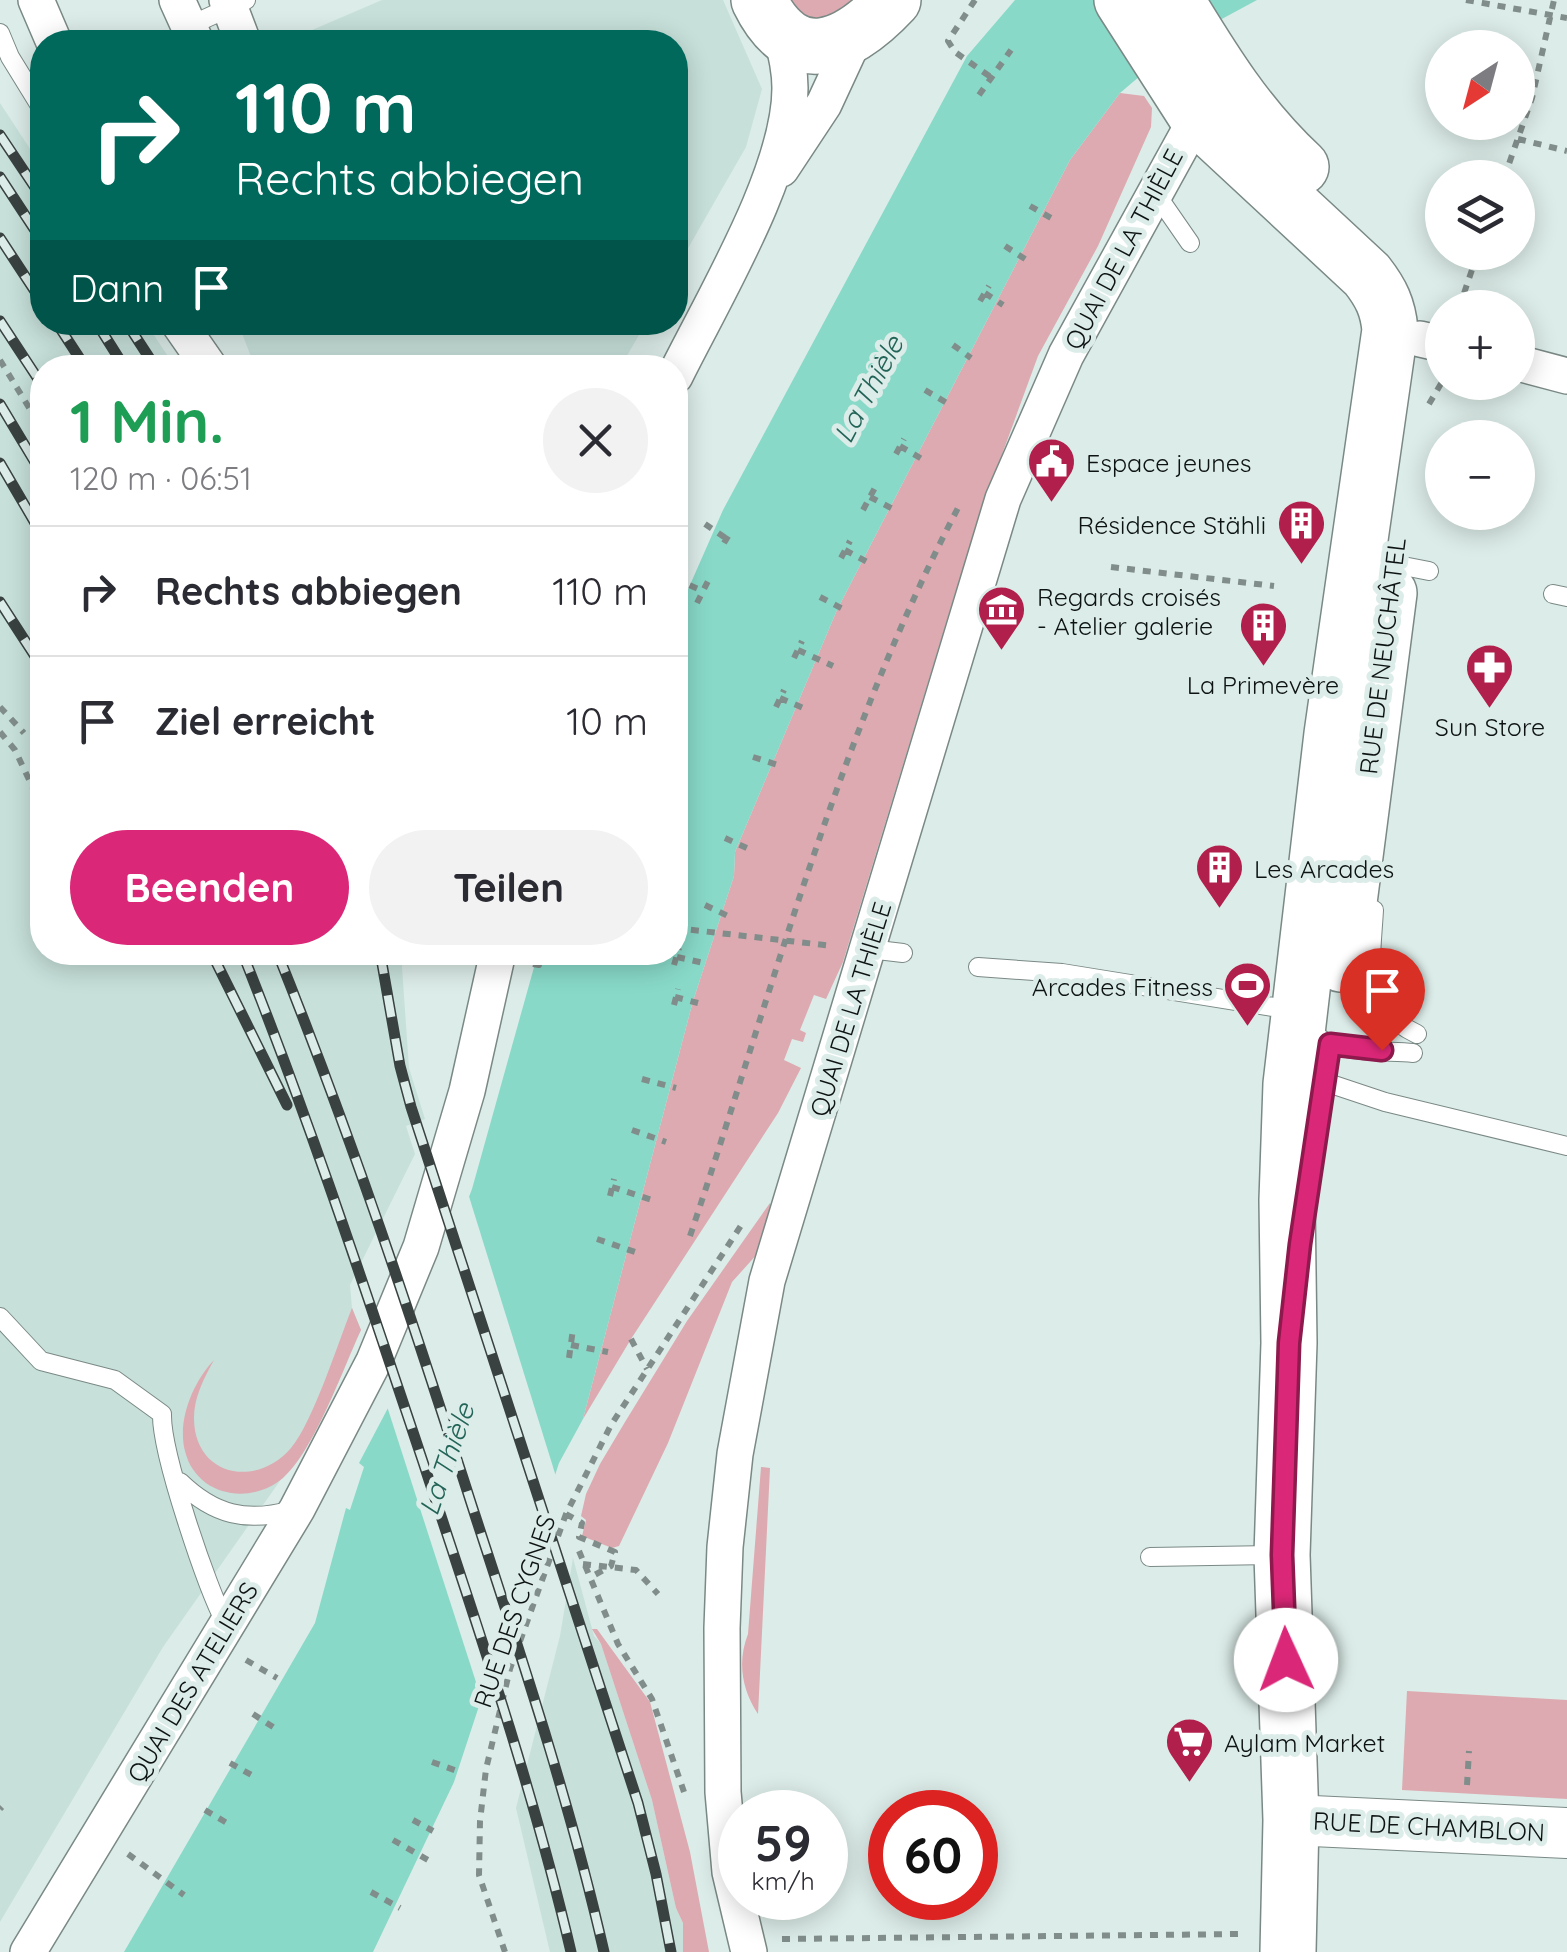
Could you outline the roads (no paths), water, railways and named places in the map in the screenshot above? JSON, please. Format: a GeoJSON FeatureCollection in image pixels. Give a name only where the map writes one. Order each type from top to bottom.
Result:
{"type":"FeatureCollection","features":[{"type":"Feature","properties":{"kind":"main road"},"geometry":{"type":"LineString","coordinates":[[1122,0],[1205,89]]}},
{"type":"Feature","properties":{"kind":"main road"},"geometry":{"type":"LineString","coordinates":[[1176,0],[1205,89]]}},
{"type":"Feature","properties":{"kind":"main road"},"geometry":{"type":"LineString","coordinates":[[770,17],[818,48],[835,45],[874,18]]}},
{"type":"Feature","properties":{"kind":"main road","name":"RUE DE NEUCHÂTEL"},"geometry":{"type":"LineString","coordinates":[[1205,89],[1266,135],[1380,239],[1408,270],[1425,319]]}},
{"type":"Feature","properties":{"kind":"main road","name":"RUE DE NEUCHÂTEL"},"geometry":{"type":"LineString","coordinates":[[1264,1943],[1291,1820],[1282,1555],[1289,1343],[1300,1244],[1309,1030],[1332,734],[1425,343]]}},
{"type":"Feature","properties":{"kind":"main road","name":"RUE DE NEUCHÂTEL"},"geometry":{"type":"LineString","coordinates":[[1309,1030],[1403,600],[1425,362]]}},
{"type":"Feature","properties":{"kind":"street"},"geometry":{"type":"LineString","coordinates":[[36,0],[49,30]]}},
{"type":"Feature","properties":{"kind":"street"},"geometry":{"type":"LineString","coordinates":[[234,2],[240,30]]}},
{"type":"Feature","properties":{"kind":"street"},"geometry":{"type":"LineString","coordinates":[[685,355],[766,190],[783,133],[790,92],[789,67],[770,17]]}},
{"type":"Feature","properties":{"kind":"street"},"geometry":{"type":"LineString","coordinates":[[766,190],[805,136],[874,18]]}},
{"type":"Feature","properties":{"kind":"street","name":"QUAI DE LA THIÈLE"},"geometry":{"type":"LineString","coordinates":[[760,1946],[730,1872],[723,1792],[723,1612],[725,1546],[735,1454],[767,1281],[872,950],[1003,499],[1066,355],[1205,89]]}},
{"type":"Feature","properties":{"kind":"street"},"geometry":{"type":"LineString","coordinates":[[1535,368],[1567,376]]}},
{"type":"Feature","properties":{"kind":"street","name":"QUAI DES ATELIERS"},"geometry":{"type":"LineString","coordinates":[[28,1952],[233,1641],[351,1410],[421,1248],[467,1092],[495,965]]}},
{"type":"Feature","properties":{"kind":"street","name":"RUE DE CHAMBLON"},"geometry":{"type":"LineString","coordinates":[[1291,1820],[1567,1833]]}},
{"type":"Feature","properties":{"kind":"lane"},"geometry":{"type":"LineString","coordinates":[[187,23],[234,2]]}},
{"type":"Feature","properties":{"kind":"lane"},"geometry":{"type":"LineString","coordinates":[[0,32],[30,87]]}},
{"type":"Feature","properties":{"kind":"lane"},"geometry":{"type":"LineString","coordinates":[[1154,191],[1190,243]]}},
{"type":"Feature","properties":{"kind":"lane"},"geometry":{"type":"LineString","coordinates":[[1375,894],[1375,997],[1390,1017],[1418,1034]]}},
{"type":"Feature","properties":{"kind":"lane"},"geometry":{"type":"LineString","coordinates":[[978,966],[1064,966],[1277,1006],[1434,1116],[1567,1146]]}},
{"type":"Feature","properties":{"kind":"lane"},"geometry":{"type":"LineString","coordinates":[[1309,1030],[1413,1053]]}},
{"type":"Feature","properties":{"kind":"lane"},"geometry":{"type":"LineString","coordinates":[[0,1317],[42,1362],[114,1380],[162,1414],[176,1478],[215,1603],[233,1641]]}},
{"type":"Feature","properties":{"kind":"lane"},"geometry":{"type":"LineString","coordinates":[[176,1478],[210,1507],[231,1516],[266,1518],[298,1509]]}},
{"type":"Feature","properties":{"kind":"lane"},"geometry":{"type":"LineString","coordinates":[[1150,1557],[1282,1555]]}},
{"type":"Feature","properties":{"kind":"water","name":"La Thièle"},"geometry":{"type":"Polygon","coordinates":[[[1015,0],[1257,0],[1181,41],[1120,93],[1070,160],[837,610],[735,852],[734,876],[693,1001],[583,1419],[559,1463],[454,1782],[373,1952],[124,1952],[315,1623],[346,1508],[350,1510],[364,1467],[359,1463],[388,1408],[472,1189],[535,965],[688,965],[688,589],[723,510],[967,56],[1015,0]]]}},
{"type":"Feature","properties":{"kind":"railway"},"geometry":{"type":"LineString","coordinates":[[0,135],[30,180]]}},
{"type":"Feature","properties":{"kind":"railway"},"geometry":{"type":"LineString","coordinates":[[0,177],[30,223]]}},
{"type":"Feature","properties":{"kind":"railway"},"geometry":{"type":"LineString","coordinates":[[0,238],[30,284]]}},
{"type":"Feature","properties":{"kind":"railway"},"geometry":{"type":"LineString","coordinates":[[0,321],[30,367]]}},
{"type":"Feature","properties":{"kind":"railway"},"geometry":{"type":"LineString","coordinates":[[64,335],[78,355]]}},
{"type":"Feature","properties":{"kind":"railway"},"geometry":{"type":"LineString","coordinates":[[104,335],[117,355]]}},
{"type":"Feature","properties":{"kind":"railway"},"geometry":{"type":"LineString","coordinates":[[134,335],[148,355]]}},
{"type":"Feature","properties":{"kind":"railway"},"geometry":{"type":"LineString","coordinates":[[0,404],[30,454]]}},
{"type":"Feature","properties":{"kind":"railway"},"geometry":{"type":"LineString","coordinates":[[0,463],[30,514]]}},
{"type":"Feature","properties":{"kind":"railway"},"geometry":{"type":"LineString","coordinates":[[0,602],[30,648]]}},
{"type":"Feature","properties":{"kind":"railway"},"geometry":{"type":"LineString","coordinates":[[217,965],[287,1105]]}},
{"type":"Feature","properties":{"kind":"railway"},"geometry":{"type":"LineString","coordinates":[[247,965],[336,1204],[463,1581],[521,1766],[571,1952]]}},
{"type":"Feature","properties":{"kind":"railway"},"geometry":{"type":"LineString","coordinates":[[282,965],[356,1159],[450,1439],[544,1729],[604,1952]]}},
{"type":"Feature","properties":{"kind":"railway"},"geometry":{"type":"LineString","coordinates":[[382,965],[411,1107],[638,1803],[671,1952]]}},
{"type":"Feature","properties":{"kind":"place","name":"Espace jeunes"},"geometry":{"type":"Point","coordinates":[1051,504]}},
{"type":"Feature","properties":{"kind":"place","name":"Résidence Stähli"},"geometry":{"type":"Point","coordinates":[1301,566]}},
{"type":"Feature","properties":{"kind":"place","name":"Regards croisés - Atelier galerie"},"geometry":{"type":"Point","coordinates":[1002,652]}},
{"type":"Feature","properties":{"kind":"place","name":"La Primevère"},"geometry":{"type":"Point","coordinates":[1263,668]}},
{"type":"Feature","properties":{"kind":"place","name":"Sun Store"},"geometry":{"type":"Point","coordinates":[1490,710]}},
{"type":"Feature","properties":{"kind":"place","name":"Les Arcades"},"geometry":{"type":"Point","coordinates":[1219,910]}},
{"type":"Feature","properties":{"kind":"place","name":"Arcades Fitness"},"geometry":{"type":"Point","coordinates":[1248,1028]}},
{"type":"Feature","properties":{"kind":"place","name":"Aylam Market"},"geometry":{"type":"Point","coordinates":[1189,1784]}}]}
